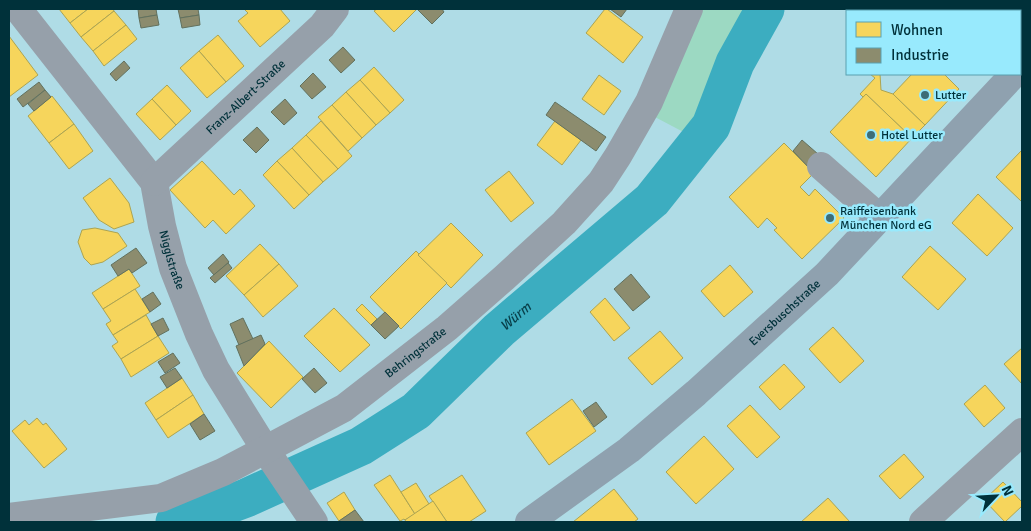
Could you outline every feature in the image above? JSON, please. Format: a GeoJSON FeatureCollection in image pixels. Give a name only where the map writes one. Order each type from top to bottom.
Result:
{"type":"FeatureCollection","features":[{"type":"Feature","properties":{"kind":"main road","name":"Eversbuschstraße"},"geometry":{"type":"LineString","coordinates":[[529,522],[629,450],[696,394],[827,274],[1013,75]]}},
{"type":"Feature","properties":{"kind":"street","name":"Nigglstraße"},"geometry":{"type":"LineString","coordinates":[[18,9],[154,182],[162,226],[173,268],[199,334],[216,370],[310,516]]}},
{"type":"Feature","properties":{"kind":"street","name":"Franz-Albert-Straße"},"geometry":{"type":"LineString","coordinates":[[154,182],[322,26],[335,9]]}},
{"type":"Feature","properties":{"kind":"street","name":"Behringstraße"},"geometry":{"type":"LineString","coordinates":[[9,517],[161,498],[223,472],[270,456],[344,408],[447,328],[504,278],[564,223],[601,182],[649,102],[689,9]]}},
{"type":"Feature","properties":{"kind":"street"},"geometry":{"type":"LineString","coordinates":[[821,166],[880,218]]}},
{"type":"Feature","properties":{"kind":"street"},"geometry":{"type":"LineString","coordinates":[[923,522],[1022,432]]}},
{"type":"Feature","properties":{"kind":"green space"},"geometry":{"type":"Polygon","coordinates":[[[696,9],[748,9],[715,65],[691,136],[653,116],[696,9]]]}},
{"type":"Feature","properties":{"kind":"building: Wohnen"},"geometry":{"type":"Polygon","coordinates":[[[59,9],[88,9],[70,23],[59,9]]]}},
{"type":"Feature","properties":{"kind":"building: Wohnen"},"geometry":{"type":"Polygon","coordinates":[[[88,9],[113,9],[114,11],[81,37],[70,23],[88,9]]]}},
{"type":"Feature","properties":{"kind":"building: Wohnen"},"geometry":{"type":"Polygon","coordinates":[[[244,9],[280,9],[290,21],[260,47],[238,21],[248,13],[244,9]]]}},
{"type":"Feature","properties":{"kind":"building: Wohnen"},"geometry":{"type":"Polygon","coordinates":[[[377,9],[417,9],[394,32],[374,11],[377,9]]]}},
{"type":"Feature","properties":{"kind":"building: Wohnen"},"geometry":{"type":"Polygon","coordinates":[[[605,9],[643,37],[623,63],[586,33],[605,9]]]}},
{"type":"Feature","properties":{"kind":"building: Wohnen"},"geometry":{"type":"Polygon","coordinates":[[[944,9],[972,9],[970,10],[944,9]]]}},
{"type":"Feature","properties":{"kind":"building: Wohnen"},"geometry":{"type":"Polygon","coordinates":[[[1016,9],[1018,10],[982,10],[1016,9]]]}},
{"type":"Feature","properties":{"kind":"building: Wohnen"},"geometry":{"type":"Polygon","coordinates":[[[114,11],[126,25],[93,51],[81,37],[114,11]]]}},
{"type":"Feature","properties":{"kind":"building: Wohnen"},"geometry":{"type":"Polygon","coordinates":[[[126,25],[137,39],[104,66],[93,51],[126,25]]]}},
{"type":"Feature","properties":{"kind":"building: Wohnen"},"geometry":{"type":"Polygon","coordinates":[[[218,35],[244,66],[226,82],[199,51],[218,35]]]}},
{"type":"Feature","properties":{"kind":"building: Wohnen"},"geometry":{"type":"Polygon","coordinates":[[[9,36],[38,75],[9,97],[9,36]]]}},
{"type":"Feature","properties":{"kind":"building: Wohnen"},"geometry":{"type":"Polygon","coordinates":[[[199,51],[226,82],[207,98],[180,68],[199,51]]]}},
{"type":"Feature","properties":{"kind":"building: Wohnen"},"geometry":{"type":"Polygon","coordinates":[[[374,67],[404,100],[390,113],[360,80],[374,67]]]}},
{"type":"Feature","properties":{"kind":"building: Wohnen"},"geometry":{"type":"Polygon","coordinates":[[[599,75],[621,91],[604,115],[582,99],[599,75]]]}},
{"type":"Feature","properties":{"kind":"building: Wohnen"},"geometry":{"type":"Polygon","coordinates":[[[871,75],[880,75],[881,90],[893,94],[925,125],[912,138],[866,94],[863,97],[860,94],[875,78],[871,75]]]}},
{"type":"Feature","properties":{"kind":"building: Wohnen"},"geometry":{"type":"Polygon","coordinates":[[[911,75],[945,75],[959,89],[925,125],[893,94],[911,75]]]}},
{"type":"Feature","properties":{"kind":"building: Wohnen"},"geometry":{"type":"Polygon","coordinates":[[[360,80],[390,113],[376,125],[346,92],[360,80]]]}},
{"type":"Feature","properties":{"kind":"building: Wohnen"},"geometry":{"type":"Polygon","coordinates":[[[167,85],[191,111],[176,125],[152,99],[167,85]]]}},
{"type":"Feature","properties":{"kind":"building: Wohnen"},"geometry":{"type":"Polygon","coordinates":[[[346,92],[376,125],[362,138],[332,105],[346,92]]]}},
{"type":"Feature","properties":{"kind":"building: Wohnen","name":"Hotel Lutter"},"geometry":{"type":"Polygon","coordinates":[[[866,94],[912,138],[876,177],[830,132],[866,94]]]}},
{"type":"Feature","properties":{"kind":"building: Wohnen"},"geometry":{"type":"Polygon","coordinates":[[[52,96],[74,124],[49,143],[28,116],[52,96]]]}},
{"type":"Feature","properties":{"kind":"building: Wohnen"},"geometry":{"type":"Polygon","coordinates":[[[152,99],[176,125],[160,140],[136,114],[152,99]]]}},
{"type":"Feature","properties":{"kind":"building: Wohnen"},"geometry":{"type":"Polygon","coordinates":[[[332,105],[362,138],[348,151],[318,117],[332,105]]]}},
{"type":"Feature","properties":{"kind":"building: Wohnen"},"geometry":{"type":"Polygon","coordinates":[[[321,121],[352,156],[338,169],[306,135],[321,121]]]}},
{"type":"Feature","properties":{"kind":"building: Wohnen"},"geometry":{"type":"Polygon","coordinates":[[[555,121],[581,140],[562,165],[537,145],[555,121]]]}},
{"type":"Feature","properties":{"kind":"building: Wohnen"},"geometry":{"type":"Polygon","coordinates":[[[74,124],[93,151],[69,169],[49,143],[74,124]]]}},
{"type":"Feature","properties":{"kind":"building: Wohnen"},"geometry":{"type":"Polygon","coordinates":[[[306,135],[338,169],[323,182],[292,148],[306,135]]]}},
{"type":"Feature","properties":{"kind":"building: Wohnen"},"geometry":{"type":"Polygon","coordinates":[[[784,143],[814,173],[800,187],[809,196],[815,189],[844,218],[802,259],[774,230],[777,228],[767,218],[758,228],[729,197],[784,143]]]}},
{"type":"Feature","properties":{"kind":"building: Wohnen"},"geometry":{"type":"Polygon","coordinates":[[[292,148],[323,182],[309,195],[277,161],[292,148]]]}},
{"type":"Feature","properties":{"kind":"building: Wohnen"},"geometry":{"type":"Polygon","coordinates":[[[1022,150],[1022,202],[996,177],[1022,150]]]}},
{"type":"Feature","properties":{"kind":"building: Wohnen"},"geometry":{"type":"Polygon","coordinates":[[[202,161],[234,195],[240,189],[255,206],[226,234],[213,220],[205,228],[170,190],[202,161]]]}},
{"type":"Feature","properties":{"kind":"building: Wohnen"},"geometry":{"type":"Polygon","coordinates":[[[277,161],[309,195],[294,209],[263,175],[277,161]]]}},
{"type":"Feature","properties":{"kind":"building: Wohnen"},"geometry":{"type":"Polygon","coordinates":[[[509,171],[534,203],[511,222],[485,190],[509,171]]]}},
{"type":"Feature","properties":{"kind":"building: Wohnen"},"geometry":{"type":"Polygon","coordinates":[[[110,178],[129,203],[134,222],[114,229],[99,220],[83,198],[110,178]]]}},
{"type":"Feature","properties":{"kind":"building: Wohnen"},"geometry":{"type":"Polygon","coordinates":[[[978,194],[1013,228],[987,256],[952,223],[978,194]]]}},
{"type":"Feature","properties":{"kind":"building: Wohnen"},"geometry":{"type":"Polygon","coordinates":[[[451,223],[483,255],[451,288],[418,255],[451,223]]]}},
{"type":"Feature","properties":{"kind":"building: Wohnen"},"geometry":{"type":"Polygon","coordinates":[[[95,228],[118,233],[127,246],[103,262],[91,265],[84,258],[78,242],[82,230],[95,228]]]}},
{"type":"Feature","properties":{"kind":"building: Wohnen"},"geometry":{"type":"Polygon","coordinates":[[[260,244],[279,264],[244,295],[226,276],[260,244]]]}},
{"type":"Feature","properties":{"kind":"building: Wohnen"},"geometry":{"type":"Polygon","coordinates":[[[930,246],[966,279],[938,310],[902,277],[930,246]]]}},
{"type":"Feature","properties":{"kind":"building: Wohnen"},"geometry":{"type":"Polygon","coordinates":[[[416,251],[447,283],[401,329],[370,297],[416,251]]]}},
{"type":"Feature","properties":{"kind":"building: Wohnen"},"geometry":{"type":"Polygon","coordinates":[[[279,264],[298,286],[263,317],[244,295],[279,264]]]}},
{"type":"Feature","properties":{"kind":"building: Wohnen"},"geometry":{"type":"Polygon","coordinates":[[[730,265],[753,292],[724,317],[701,291],[730,265]]]}},
{"type":"Feature","properties":{"kind":"building: Wohnen"},"geometry":{"type":"Polygon","coordinates":[[[129,269],[140,286],[103,309],[92,293],[129,269]]]}},
{"type":"Feature","properties":{"kind":"building: Wohnen"},"geometry":{"type":"Polygon","coordinates":[[[135,289],[150,312],[113,335],[106,324],[111,321],[103,309],[135,289]]]}},
{"type":"Feature","properties":{"kind":"building: Wohnen"},"geometry":{"type":"Polygon","coordinates":[[[605,298],[630,328],[614,341],[590,312],[605,298]]]}},
{"type":"Feature","properties":{"kind":"building: Wohnen"},"geometry":{"type":"Polygon","coordinates":[[[362,304],[377,319],[371,325],[356,310],[362,304]]]}},
{"type":"Feature","properties":{"kind":"building: Wohnen"},"geometry":{"type":"Polygon","coordinates":[[[334,308],[370,345],[340,372],[304,336],[334,308]]]}},
{"type":"Feature","properties":{"kind":"building: Wohnen"},"geometry":{"type":"Polygon","coordinates":[[[146,315],[158,336],[121,359],[112,346],[118,342],[113,335],[146,315]]]}},
{"type":"Feature","properties":{"kind":"building: Wohnen"},"geometry":{"type":"Polygon","coordinates":[[[833,327],[864,361],[840,383],[809,349],[833,327]]]}},
{"type":"Feature","properties":{"kind":"building: Wohnen"},"geometry":{"type":"Polygon","coordinates":[[[660,331],[683,358],[652,385],[628,358],[660,331]]]}},
{"type":"Feature","properties":{"kind":"building: Wohnen"},"geometry":{"type":"Polygon","coordinates":[[[158,336],[169,353],[131,377],[121,359],[158,336]]]}},
{"type":"Feature","properties":{"kind":"building: Wohnen"},"geometry":{"type":"Polygon","coordinates":[[[269,341],[303,377],[271,408],[237,373],[269,341]]]}},
{"type":"Feature","properties":{"kind":"building: Wohnen"},"geometry":{"type":"Polygon","coordinates":[[[1022,348],[1022,384],[1004,364],[1022,348]]]}},
{"type":"Feature","properties":{"kind":"building: Wohnen"},"geometry":{"type":"Polygon","coordinates":[[[784,364],[805,387],[780,410],[759,387],[784,364]]]}},
{"type":"Feature","properties":{"kind":"building: Wohnen"},"geometry":{"type":"Polygon","coordinates":[[[182,378],[193,395],[156,420],[145,403],[182,378]]]}},
{"type":"Feature","properties":{"kind":"building: Wohnen"},"geometry":{"type":"Polygon","coordinates":[[[985,385],[1005,408],[984,427],[964,404],[985,385]]]}},
{"type":"Feature","properties":{"kind":"building: Wohnen"},"geometry":{"type":"Polygon","coordinates":[[[193,395],[204,414],[168,438],[156,420],[193,395]]]}},
{"type":"Feature","properties":{"kind":"building: Wohnen"},"geometry":{"type":"Polygon","coordinates":[[[572,399],[596,431],[549,465],[526,433],[572,399]]]}},
{"type":"Feature","properties":{"kind":"building: Wohnen"},"geometry":{"type":"Polygon","coordinates":[[[750,405],[780,437],[757,458],[727,426],[750,405]]]}},
{"type":"Feature","properties":{"kind":"building: Wohnen"},"geometry":{"type":"Polygon","coordinates":[[[37,418],[43,425],[46,423],[67,449],[44,468],[12,431],[25,420],[29,425],[37,418]]]}},
{"type":"Feature","properties":{"kind":"building: Wohnen"},"geometry":{"type":"Polygon","coordinates":[[[704,436],[734,469],[696,504],[666,472],[704,436]]]}},
{"type":"Feature","properties":{"kind":"building: Wohnen"},"geometry":{"type":"Polygon","coordinates":[[[904,454],[924,477],[900,499],[879,476],[904,454]]]}},
{"type":"Feature","properties":{"kind":"building: Wohnen"},"geometry":{"type":"Polygon","coordinates":[[[390,475],[415,514],[405,520],[400,521],[374,485],[390,475]]]}},
{"type":"Feature","properties":{"kind":"building: Wohnen"},"geometry":{"type":"Polygon","coordinates":[[[462,475],[486,511],[469,522],[447,522],[429,496],[462,475]]]}},
{"type":"Feature","properties":{"kind":"building: Wohnen"},"geometry":{"type":"Polygon","coordinates":[[[1003,482],[1022,502],[1022,506],[1005,522],[984,500],[1003,482]]]}},
{"type":"Feature","properties":{"kind":"building: Wohnen"},"geometry":{"type":"Polygon","coordinates":[[[416,483],[429,504],[415,514],[401,492],[416,483]]]}},
{"type":"Feature","properties":{"kind":"building: Wohnen"},"geometry":{"type":"Polygon","coordinates":[[[614,489],[638,519],[634,522],[573,522],[614,489]]]}},
{"type":"Feature","properties":{"kind":"building: Wohnen"},"geometry":{"type":"Polygon","coordinates":[[[344,492],[355,510],[339,521],[327,503],[344,492]]]}},
{"type":"Feature","properties":{"kind":"building: Wohnen"},"geometry":{"type":"Polygon","coordinates":[[[828,498],[850,522],[801,522],[828,498]]]}},
{"type":"Feature","properties":{"kind":"building: Wohnen"},"geometry":{"type":"Polygon","coordinates":[[[433,501],[447,522],[406,522],[405,520],[433,501]]]}},
{"type":"Feature","properties":{"kind":"building: Industrie"},"geometry":{"type":"Polygon","coordinates":[[[138,9],[156,9],[157,15],[139,18],[138,9]]]}},
{"type":"Feature","properties":{"kind":"building: Industrie"},"geometry":{"type":"Polygon","coordinates":[[[178,9],[198,9],[199,15],[180,18],[178,9]]]}},
{"type":"Feature","properties":{"kind":"building: Industrie"},"geometry":{"type":"Polygon","coordinates":[[[417,9],[442,9],[444,12],[432,24],[417,9]]]}},
{"type":"Feature","properties":{"kind":"building: Industrie"},"geometry":{"type":"Polygon","coordinates":[[[610,9],[627,9],[621,17],[610,9]]]}},
{"type":"Feature","properties":{"kind":"building: Industrie"},"geometry":{"type":"Polygon","coordinates":[[[157,15],[159,25],[141,28],[139,18],[157,15]]]}},
{"type":"Feature","properties":{"kind":"building: Industrie"},"geometry":{"type":"Polygon","coordinates":[[[199,15],[200,25],[182,28],[180,18],[199,15]]]}},
{"type":"Feature","properties":{"kind":"building: Industrie"},"geometry":{"type":"Polygon","coordinates":[[[343,47],[355,60],[341,73],[329,60],[343,47]]]}},
{"type":"Feature","properties":{"kind":"building: Industrie"},"geometry":{"type":"Polygon","coordinates":[[[124,61],[130,68],[116,81],[110,74],[124,61]]]}},
{"type":"Feature","properties":{"kind":"building: Industrie"},"geometry":{"type":"Polygon","coordinates":[[[313,73],[326,87],[312,99],[300,86],[313,73]]]}},
{"type":"Feature","properties":{"kind":"building: Industrie"},"geometry":{"type":"Polygon","coordinates":[[[39,82],[45,90],[23,107],[17,99],[39,82]]]}},
{"type":"Feature","properties":{"kind":"building: Industrie"},"geometry":{"type":"Polygon","coordinates":[[[45,90],[51,97],[34,111],[28,104],[45,90]]]}},
{"type":"Feature","properties":{"kind":"building: Industrie"},"geometry":{"type":"Polygon","coordinates":[[[285,99],[297,113],[284,125],[271,112],[285,99]]]}},
{"type":"Feature","properties":{"kind":"building: Industrie"},"geometry":{"type":"Polygon","coordinates":[[[555,102],[606,137],[596,151],[546,115],[555,102]]]}},
{"type":"Feature","properties":{"kind":"building: Industrie"},"geometry":{"type":"Polygon","coordinates":[[[257,127],[269,140],[256,153],[243,140],[257,127]]]}},
{"type":"Feature","properties":{"kind":"building: Industrie"},"geometry":{"type":"Polygon","coordinates":[[[802,140],[826,161],[814,173],[793,151],[802,140]]]}},
{"type":"Feature","properties":{"kind":"building: Industrie"},"geometry":{"type":"Polygon","coordinates":[[[136,248],[147,263],[132,273],[129,269],[118,276],[111,265],[136,248]]]}},
{"type":"Feature","properties":{"kind":"building: Industrie"},"geometry":{"type":"Polygon","coordinates":[[[223,254],[229,262],[214,275],[208,268],[223,254]]]}},
{"type":"Feature","properties":{"kind":"building: Industrie"},"geometry":{"type":"Polygon","coordinates":[[[228,263],[232,268],[215,283],[210,278],[228,263]]]}},
{"type":"Feature","properties":{"kind":"building: Industrie"},"geometry":{"type":"Polygon","coordinates":[[[631,274],[650,297],[633,311],[614,289],[631,274]]]}},
{"type":"Feature","properties":{"kind":"building: Industrie"},"geometry":{"type":"Polygon","coordinates":[[[153,292],[161,304],[150,312],[142,299],[153,292]]]}},
{"type":"Feature","properties":{"kind":"building: Industrie"},"geometry":{"type":"Polygon","coordinates":[[[385,312],[399,326],[385,339],[371,325],[385,312]]]}},
{"type":"Feature","properties":{"kind":"building: Industrie"},"geometry":{"type":"Polygon","coordinates":[[[163,318],[169,330],[158,336],[151,324],[163,318]]]}},
{"type":"Feature","properties":{"kind":"building: Industrie"},"geometry":{"type":"Polygon","coordinates":[[[243,318],[253,339],[239,345],[230,324],[243,318]]]}},
{"type":"Feature","properties":{"kind":"building: Industrie"},"geometry":{"type":"Polygon","coordinates":[[[261,335],[265,344],[244,366],[236,346],[261,335]]]}},
{"type":"Feature","properties":{"kind":"building: Industrie"},"geometry":{"type":"Polygon","coordinates":[[[173,353],[180,363],[165,373],[158,362],[173,353]]]}},
{"type":"Feature","properties":{"kind":"building: Industrie"},"geometry":{"type":"Polygon","coordinates":[[[175,368],[182,378],[167,388],[160,377],[175,368]]]}},
{"type":"Feature","properties":{"kind":"building: Industrie"},"geometry":{"type":"Polygon","coordinates":[[[314,368],[327,383],[315,393],[302,379],[314,368]]]}},
{"type":"Feature","properties":{"kind":"building: Industrie"},"geometry":{"type":"Polygon","coordinates":[[[596,402],[607,417],[594,427],[583,411],[596,402]]]}},
{"type":"Feature","properties":{"kind":"building: Industrie"},"geometry":{"type":"Polygon","coordinates":[[[204,414],[215,431],[200,440],[190,424],[204,414]]]}},
{"type":"Feature","properties":{"kind":"building: Industrie"},"geometry":{"type":"Polygon","coordinates":[[[355,510],[364,522],[339,521],[355,510]]]}},
{"type":"Feature","properties":{"kind":"waterway","name":"Würm"},"geometry":{"type":"LineString","coordinates":[[175,522],[184,521],[246,498],[361,446],[416,411],[499,330],[652,200],[711,126],[735,63],[765,9]]}},
{"type":"Feature","properties":{"kind":"place","name":"Lutter"},"geometry":{"type":"Point","coordinates":[925,95]}},
{"type":"Feature","properties":{"kind":"place","name":"Hotel Lutter"},"geometry":{"type":"Point","coordinates":[871,135]}},
{"type":"Feature","properties":{"kind":"place","name":"Raiffeisenbank München Nord eG"},"geometry":{"type":"Point","coordinates":[830,218]}}]}
